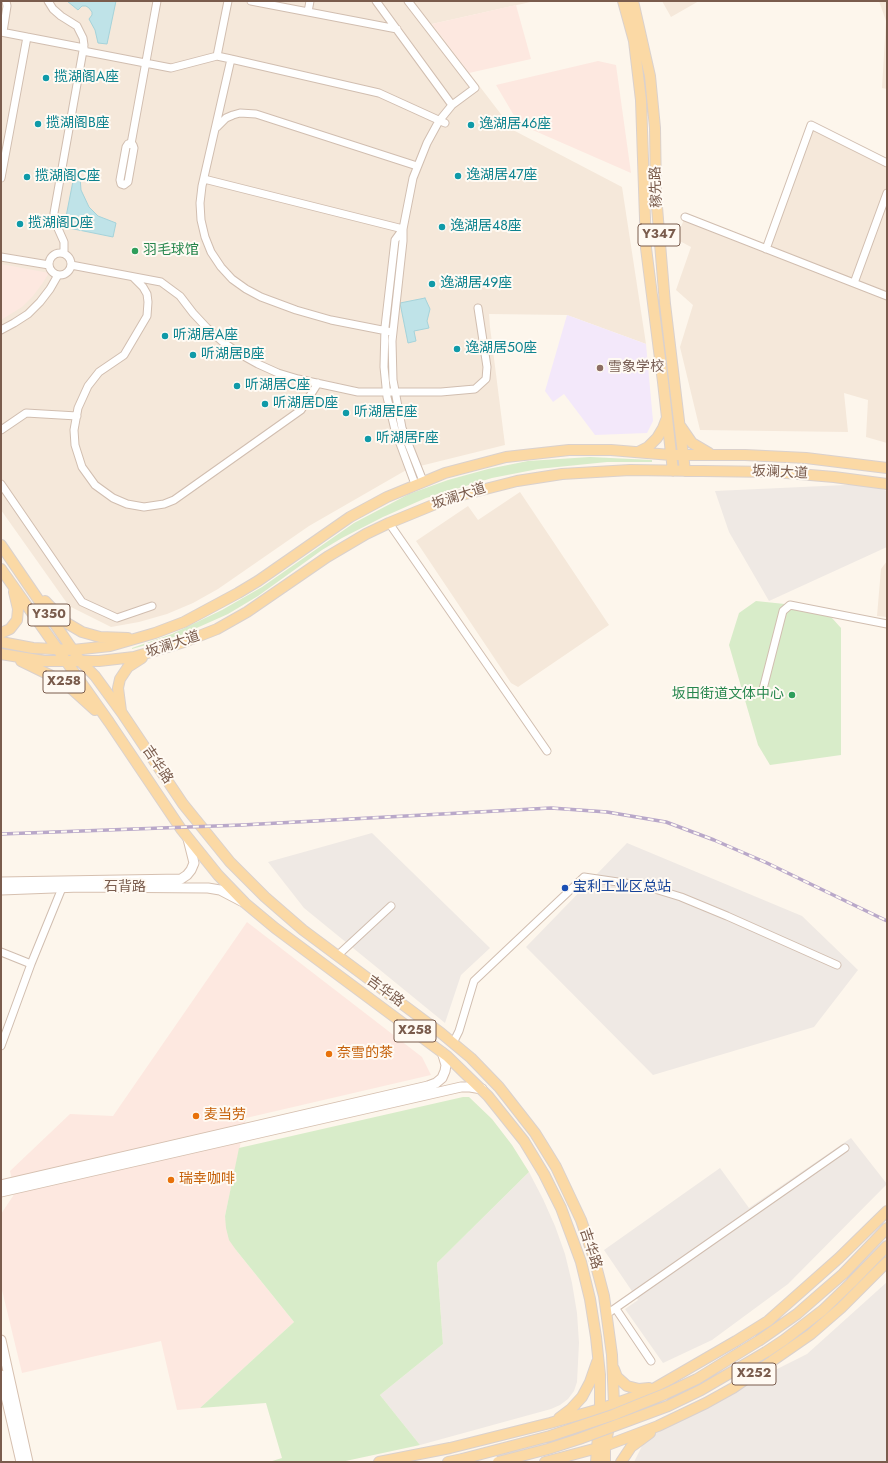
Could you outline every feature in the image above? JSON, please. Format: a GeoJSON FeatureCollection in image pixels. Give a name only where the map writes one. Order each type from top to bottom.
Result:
{"type":"FeatureCollection","features":[{"type":"Feature","properties":{"kind":"main road","name":"稼先路"},"geometry":{"type":"LineString","coordinates":[[623,1],[634,41],[641,100],[646,248],[673,471]]}},
{"type":"Feature","properties":{"kind":"main road","name":"稼先路"},"geometry":{"type":"LineString","coordinates":[[633,1],[650,76],[655,128],[656,195],[665,304],[685,471]]}},
{"type":"Feature","properties":{"kind":"main road"},"geometry":{"type":"LineString","coordinates":[[637,452],[648,446],[657,438],[663,428],[667,416]]}},
{"type":"Feature","properties":{"kind":"main road"},"geometry":{"type":"LineString","coordinates":[[679,421],[684,433],[692,443],[715,455]]}},
{"type":"Feature","properties":{"kind":"main road","name":"坂澜大道"},"geometry":{"type":"LineString","coordinates":[[73,650],[110,646],[140,638],[184,622],[258,581],[350,517],[387,497],[419,483],[472,465],[527,454],[583,450],[683,455],[806,458],[887,468]]}},
{"type":"Feature","properties":{"kind":"main road","name":"坂澜大道"},"geometry":{"type":"LineString","coordinates":[[5,655],[38,661],[81,662],[116,660],[151,653],[201,636],[232,621],[262,603],[327,557],[360,537],[389,523],[450,498],[517,481],[585,471],[630,470],[797,474],[887,484]]}},
{"type":"Feature","properties":{"kind":"main road","name":"Y350"},"geometry":{"type":"LineString","coordinates":[[1,545],[73,650]]}},
{"type":"Feature","properties":{"kind":"main road","name":"Y350"},"geometry":{"type":"LineString","coordinates":[[1,569],[59,650]]}},
{"type":"Feature","properties":{"kind":"main road"},"geometry":{"type":"LineString","coordinates":[[25,579],[65,622],[82,632],[100,637],[140,638]]}},
{"type":"Feature","properties":{"kind":"main road"},"geometry":{"type":"LineString","coordinates":[[1,633],[13,627],[18,617],[18,609],[13,586]]}},
{"type":"Feature","properties":{"kind":"main road"},"geometry":{"type":"LineString","coordinates":[[1,642],[33,648],[73,650]]}},
{"type":"Feature","properties":{"kind":"main road","name":"吉华路"},"geometry":{"type":"LineString","coordinates":[[59,650],[188,839],[218,875],[245,903],[275,928],[442,1052],[482,1089],[501,1110],[524,1141],[544,1174],[561,1208],[575,1243],[586,1280],[598,1356],[601,1447],[605,1462]]}},
{"type":"Feature","properties":{"kind":"main road","name":"吉华路"},"geometry":{"type":"LineString","coordinates":[[73,650],[81,662],[95,676],[122,713],[183,804],[247,880],[284,914],[337,956],[453,1043],[485,1072],[535,1133],[556,1167],[574,1202],[588,1239],[611,1312],[614,1404],[596,1462]]}},
{"type":"Feature","properties":{"kind":"main road"},"geometry":{"type":"LineString","coordinates":[[122,713],[118,688],[120,679],[128,667],[151,653]]}},
{"type":"Feature","properties":{"kind":"main road","name":"X258"},"geometry":{"type":"LineString","coordinates":[[5,655],[64,682],[109,722]]}},
{"type":"Feature","properties":{"kind":"main road"},"geometry":{"type":"LineString","coordinates":[[379,1462],[450,1448],[600,1410],[648,1392],[736,1341],[768,1320],[839,1258],[887,1211]]}},
{"type":"Feature","properties":{"kind":"main road"},"geometry":{"type":"LineString","coordinates":[[448,1462],[550,1436],[613,1415],[697,1379],[760,1340],[797,1314],[843,1274],[887,1228]]}},
{"type":"Feature","properties":{"kind":"main road"},"geometry":{"type":"LineString","coordinates":[[498,1462],[579,1440],[668,1406],[701,1390],[766,1352],[823,1310],[887,1246]]}},
{"type":"Feature","properties":{"kind":"main road","name":"X252"},"geometry":{"type":"LineString","coordinates":[[601,1447],[658,1426],[726,1392],[811,1334],[841,1308],[887,1262]]}},
{"type":"Feature","properties":{"kind":"main road"},"geometry":{"type":"LineString","coordinates":[[550,1423],[571,1409],[582,1397],[590,1382],[598,1356]]}},
{"type":"Feature","properties":{"kind":"main road"},"geometry":{"type":"LineString","coordinates":[[613,1365],[620,1380],[630,1388],[643,1389],[658,1386]]}},
{"type":"Feature","properties":{"kind":"main road"},"geometry":{"type":"LineString","coordinates":[[621,1462],[632,1447],[658,1426]]}},
{"type":"Feature","properties":{"kind":"main road"},"geometry":{"type":"LineString","coordinates":[[545,1462],[601,1447]]}},
{"type":"Feature","properties":{"kind":"street"},"geometry":{"type":"LineString","coordinates":[[6,1],[7,6],[2,32],[171,68],[217,56],[232,59],[379,93],[442,122]]}},
{"type":"Feature","properties":{"kind":"street"},"geometry":{"type":"LineString","coordinates":[[48,1],[53,9],[77,26],[83,38],[83,50],[54,214],[56,224],[64,242],[64,254]]}},
{"type":"Feature","properties":{"kind":"street"},"geometry":{"type":"LineString","coordinates":[[131,144],[128,144],[126,147],[120,180],[123,185],[126,185],[128,182],[134,148],[131,144],[157,1]]}},
{"type":"Feature","properties":{"kind":"street"},"geometry":{"type":"LineString","coordinates":[[217,56],[228,1]]}},
{"type":"Feature","properties":{"kind":"street"},"geometry":{"type":"LineString","coordinates":[[251,1],[397,29]]}},
{"type":"Feature","properties":{"kind":"street"},"geometry":{"type":"LineString","coordinates":[[308,12],[310,1]]}},
{"type":"Feature","properties":{"kind":"street"},"geometry":{"type":"LineString","coordinates":[[376,1],[452,105]]}},
{"type":"Feature","properties":{"kind":"street"},"geometry":{"type":"LineString","coordinates":[[408,1],[474,88],[452,105],[427,143],[417,166],[410,191],[403,229],[392,332],[392,360],[395,392],[402,428],[419,483]]}},
{"type":"Feature","properties":{"kind":"street"},"geometry":{"type":"LineString","coordinates":[[1,178],[27,37]]}},
{"type":"Feature","properties":{"kind":"street"},"geometry":{"type":"LineString","coordinates":[[232,59],[215,129],[200,203],[201,220],[205,236],[214,257],[232,279],[261,297],[296,310],[331,320],[392,332]]}},
{"type":"Feature","properties":{"kind":"street"},"geometry":{"type":"LineString","coordinates":[[215,129],[220,123],[233,115],[240,113],[256,114],[417,166]]}},
{"type":"Feature","properties":{"kind":"street"},"geometry":{"type":"LineString","coordinates":[[766,249],[811,125],[887,163]]}},
{"type":"Feature","properties":{"kind":"street"},"geometry":{"type":"LineString","coordinates":[[204,179],[403,229]]}},
{"type":"Feature","properties":{"kind":"street"},"geometry":{"type":"LineString","coordinates":[[854,283],[887,193]]}},
{"type":"Feature","properties":{"kind":"street"},"geometry":{"type":"LineString","coordinates":[[686,217],[887,296]]}},
{"type":"Feature","properties":{"kind":"street"},"geometry":{"type":"LineString","coordinates":[[403,229],[395,240],[384,331],[384,367],[386,392],[395,430],[419,483]]}},
{"type":"Feature","properties":{"kind":"street"},"geometry":{"type":"LineString","coordinates":[[60,253],[70,258],[71,265],[68,272],[65,274],[58,275],[52,272],[49,265],[53,255],[60,253]]}},
{"type":"Feature","properties":{"kind":"street"},"geometry":{"type":"LineString","coordinates":[[1,257],[49,265]]}},
{"type":"Feature","properties":{"kind":"street"},"geometry":{"type":"LineString","coordinates":[[71,265],[161,282],[180,296],[192,313],[207,328],[240,354],[278,373],[298,379],[358,392],[441,392],[475,389],[486,379],[487,367],[478,308]]}},
{"type":"Feature","properties":{"kind":"street"},"geometry":{"type":"LineString","coordinates":[[1,330],[14,323],[36,306],[50,289],[58,275]]}},
{"type":"Feature","properties":{"kind":"street"},"geometry":{"type":"LineString","coordinates":[[133,277],[143,287],[147,294],[147,316],[124,355],[99,372],[88,386],[80,400],[74,430],[75,445],[82,467],[100,490],[120,502],[134,506],[154,507],[174,500],[301,410],[318,383]]}},
{"type":"Feature","properties":{"kind":"street"},"geometry":{"type":"LineString","coordinates":[[1,430],[26,413],[77,416]]}},
{"type":"Feature","properties":{"kind":"street"},"geometry":{"type":"LineString","coordinates":[[1,484],[82,602],[117,618],[152,606]]}},
{"type":"Feature","properties":{"kind":"street"},"geometry":{"type":"LineString","coordinates":[[389,523],[547,751]]}},
{"type":"Feature","properties":{"kind":"street"},"geometry":{"type":"LineString","coordinates":[[762,693],[783,611],[790,605],[887,624]]}},
{"type":"Feature","properties":{"kind":"street","name":"石背路"},"geometry":{"type":"LineString","coordinates":[[1,882],[181,879],[192,870],[194,863],[188,839]]}},
{"type":"Feature","properties":{"kind":"street"},"geometry":{"type":"LineString","coordinates":[[453,1043],[474,981],[584,878],[611,880],[645,886],[681,897],[837,965]]}},
{"type":"Feature","properties":{"kind":"street"},"geometry":{"type":"LineString","coordinates":[[1,1046],[62,888]]}},
{"type":"Feature","properties":{"kind":"street","name":"石背路"},"geometry":{"type":"LineString","coordinates":[[1,890],[62,888],[208,888],[220,890],[245,903]]}},
{"type":"Feature","properties":{"kind":"street"},"geometry":{"type":"LineString","coordinates":[[337,956],[392,906]]}},
{"type":"Feature","properties":{"kind":"street"},"geometry":{"type":"LineString","coordinates":[[1,952],[32,964]]}},
{"type":"Feature","properties":{"kind":"street"},"geometry":{"type":"LineString","coordinates":[[1,1184],[428,1086],[436,1083],[442,1078],[445,1071],[446,1065],[442,1052]]}},
{"type":"Feature","properties":{"kind":"street"},"geometry":{"type":"LineString","coordinates":[[1,1192],[461,1087],[470,1086],[482,1089]]}},
{"type":"Feature","properties":{"kind":"street"},"geometry":{"type":"LineString","coordinates":[[651,1361],[611,1312],[845,1148]]}},
{"type":"Feature","properties":{"kind":"street"},"geometry":{"type":"LineString","coordinates":[[1,1340],[28,1462]]}},
{"type":"Feature","properties":{"kind":"street"},"geometry":{"type":"LineString","coordinates":[[1,1375],[21,1462]]}},
{"type":"Feature","properties":{"kind":"shaded area"},"geometry":{"type":"Polygon","coordinates":[[[1,1],[535,1],[432,24],[513,130],[622,187],[646,344],[567,315],[489,314],[505,445],[408,469],[309,526],[218,589],[193,603],[167,614],[139,622],[111,627],[69,606],[1,510],[1,1]]]}},
{"type":"Feature","properties":{"kind":"shaded area"},"geometry":{"type":"Polygon","coordinates":[[[662,1],[699,1],[671,17],[662,1]]]}},
{"type":"Feature","properties":{"kind":"shaded area"},"geometry":{"type":"Polygon","coordinates":[[[879,1],[887,1],[887,89],[882,88],[886,21],[879,1]]]}},
{"type":"Feature","properties":{"kind":"shaded area"},"geometry":{"type":"Polygon","coordinates":[[[516,5],[531,59],[469,73],[432,24],[516,5]]]}},
{"type":"Feature","properties":{"kind":"shaded area"},"geometry":{"type":"Polygon","coordinates":[[[598,61],[616,65],[631,173],[519,124],[496,85],[598,61]]]}},
{"type":"Feature","properties":{"kind":"shaded area"},"geometry":{"type":"Polygon","coordinates":[[[811,125],[887,163],[887,443],[866,437],[868,400],[844,393],[848,432],[700,430],[680,347],[693,305],[676,290],[691,247],[676,239],[685,217],[766,249],[811,125]]]}},
{"type":"Feature","properties":{"kind":"shaded area"},"geometry":{"type":"Polygon","coordinates":[[[1,264],[49,273],[33,296],[22,307],[1,320],[1,264]]]}},
{"type":"Feature","properties":{"kind":"shaded area","name":"雪象学校"},"geometry":{"type":"Polygon","coordinates":[[[567,315],[646,344],[653,421],[647,433],[595,435],[564,394],[553,402],[545,391],[567,315]]]}},
{"type":"Feature","properties":{"kind":"shaded area"},"geometry":{"type":"Polygon","coordinates":[[[867,484],[887,491],[887,547],[769,601],[729,532],[715,491],[867,484]]]}},
{"type":"Feature","properties":{"kind":"shaded area"},"geometry":{"type":"Polygon","coordinates":[[[520,492],[609,625],[518,687],[511,683],[416,541],[468,506],[478,520],[520,492]]]}},
{"type":"Feature","properties":{"kind":"shaded area"},"geometry":{"type":"Polygon","coordinates":[[[887,561],[887,617],[877,616],[881,569],[887,561]]]}},
{"type":"Feature","properties":{"kind":"shaded area"},"geometry":{"type":"Polygon","coordinates":[[[372,833],[490,948],[461,975],[445,1023],[304,908],[268,862],[372,833]]]}},
{"type":"Feature","properties":{"kind":"shaded area"},"geometry":{"type":"Polygon","coordinates":[[[627,843],[802,916],[858,970],[814,1027],[653,1075],[526,947],[627,843]]]}},
{"type":"Feature","properties":{"kind":"shaded area"},"geometry":{"type":"Polygon","coordinates":[[[247,922],[422,1057],[431,1075],[246,1118],[225,1216],[236,1250],[294,1322],[200,1408],[177,1410],[161,1341],[22,1373],[1,1286],[1,1214],[15,1193],[10,1171],[70,1114],[113,1116],[247,922]]]}},
{"type":"Feature","properties":{"kind":"shaded area"},"geometry":{"type":"Polygon","coordinates":[[[851,1138],[887,1184],[788,1284],[712,1340],[663,1363],[625,1309],[638,1300],[604,1250],[720,1168],[749,1208],[851,1138]]]}},
{"type":"Feature","properties":{"kind":"shaded area"},"geometry":{"type":"Polygon","coordinates":[[[529,1172],[555,1226],[565,1254],[572,1283],[577,1313],[579,1343],[577,1382],[574,1391],[568,1399],[551,1409],[420,1445],[380,1395],[443,1344],[437,1263],[529,1172]]]}},
{"type":"Feature","properties":{"kind":"shaded area"},"geometry":{"type":"Polygon","coordinates":[[[887,1282],[887,1462],[634,1462],[648,1434],[807,1354],[887,1282]]]}},
{"type":"Feature","properties":{"kind":"green space"},"geometry":{"type":"Polygon","coordinates":[[[590,457],[652,460],[652,462],[607,462],[538,469],[492,478],[426,498],[383,517],[342,538],[322,550],[258,596],[228,614],[181,635],[132,649],[172,634],[222,610],[262,587],[354,523],[409,494],[448,480],[488,469],[528,461],[590,457]]]}},
{"type":"Feature","properties":{"kind":"green space","name":"坂田街道文体中心"},"geometry":{"type":"Polygon","coordinates":[[[756,601],[823,608],[841,628],[841,755],[770,765],[758,745],[729,645],[739,613],[756,601]]]}},
{"type":"Feature","properties":{"kind":"green space"},"geometry":{"type":"Polygon","coordinates":[[[463,1097],[469,1097],[492,1119],[512,1145],[529,1172],[437,1263],[443,1344],[380,1395],[420,1445],[341,1462],[269,1462],[282,1458],[266,1403],[200,1408],[294,1322],[229,1240],[225,1216],[239,1148],[463,1097]]]}},
{"type":"Feature","properties":{"kind":"water"},"geometry":{"type":"Polygon","coordinates":[[[67,1],[116,1],[107,44],[98,43],[95,30],[89,19],[92,12],[89,8],[82,6],[78,10],[67,1]]]}},
{"type":"Feature","properties":{"kind":"water"},"geometry":{"type":"Polygon","coordinates":[[[74,176],[80,177],[81,190],[89,207],[98,216],[116,223],[113,237],[64,227],[74,176]]]}},
{"type":"Feature","properties":{"kind":"water"},"geometry":{"type":"Polygon","coordinates":[[[425,298],[430,309],[427,321],[429,328],[414,331],[416,341],[408,343],[400,303],[425,298]]]}},
{"type":"Feature","properties":{"kind":"railway"},"geometry":{"type":"LineString","coordinates":[[1,834],[242,825],[551,808],[607,812],[666,822],[714,840],[767,863],[887,921]]}},
{"type":"Feature","properties":{"kind":"place","name":"揽湖阁A座"},"geometry":{"type":"Point","coordinates":[46,78]}},
{"type":"Feature","properties":{"kind":"place","name":"揽湖阁B座"},"geometry":{"type":"Point","coordinates":[38,124]}},
{"type":"Feature","properties":{"kind":"place","name":"逸湖居46座"},"geometry":{"type":"Point","coordinates":[471,125]}},
{"type":"Feature","properties":{"kind":"place","name":"逸湖居47座"},"geometry":{"type":"Point","coordinates":[458,176]}},
{"type":"Feature","properties":{"kind":"place","name":"揽湖阁C座"},"geometry":{"type":"Point","coordinates":[27,177]}},
{"type":"Feature","properties":{"kind":"place","name":"揽湖阁D座"},"geometry":{"type":"Point","coordinates":[20,224]}},
{"type":"Feature","properties":{"kind":"place","name":"逸湖居48座"},"geometry":{"type":"Point","coordinates":[442,227]}},
{"type":"Feature","properties":{"kind":"place","name":"羽毛球馆"},"geometry":{"type":"Point","coordinates":[135,251]}},
{"type":"Feature","properties":{"kind":"place","name":"逸湖居49座"},"geometry":{"type":"Point","coordinates":[432,284]}},
{"type":"Feature","properties":{"kind":"place","name":"听湖居A座"},"geometry":{"type":"Point","coordinates":[165,336]}},
{"type":"Feature","properties":{"kind":"place","name":"逸湖居50座"},"geometry":{"type":"Point","coordinates":[457,349]}},
{"type":"Feature","properties":{"kind":"place","name":"听湖居B座"},"geometry":{"type":"Point","coordinates":[193,355]}},
{"type":"Feature","properties":{"kind":"place","name":"雪象学校"},"geometry":{"type":"Point","coordinates":[600,368]}},
{"type":"Feature","properties":{"kind":"place","name":"听湖居C座"},"geometry":{"type":"Point","coordinates":[237,386]}},
{"type":"Feature","properties":{"kind":"place","name":"听湖居D座"},"geometry":{"type":"Point","coordinates":[265,404]}},
{"type":"Feature","properties":{"kind":"place","name":"听湖居E座"},"geometry":{"type":"Point","coordinates":[346,413]}},
{"type":"Feature","properties":{"kind":"place","name":"听湖居F座"},"geometry":{"type":"Point","coordinates":[368,439]}},
{"type":"Feature","properties":{"kind":"place","name":"坂田街道文体中心"},"geometry":{"type":"Point","coordinates":[792,695]}},
{"type":"Feature","properties":{"kind":"place","name":"宝利工业区总站"},"geometry":{"type":"Point","coordinates":[565,888]}},
{"type":"Feature","properties":{"kind":"place","name":"奈雪的茶"},"geometry":{"type":"Point","coordinates":[329,1054]}},
{"type":"Feature","properties":{"kind":"place","name":"麦当劳"},"geometry":{"type":"Point","coordinates":[196,1116]}},
{"type":"Feature","properties":{"kind":"place","name":"瑞幸咖啡"},"geometry":{"type":"Point","coordinates":[171,1180]}}]}
